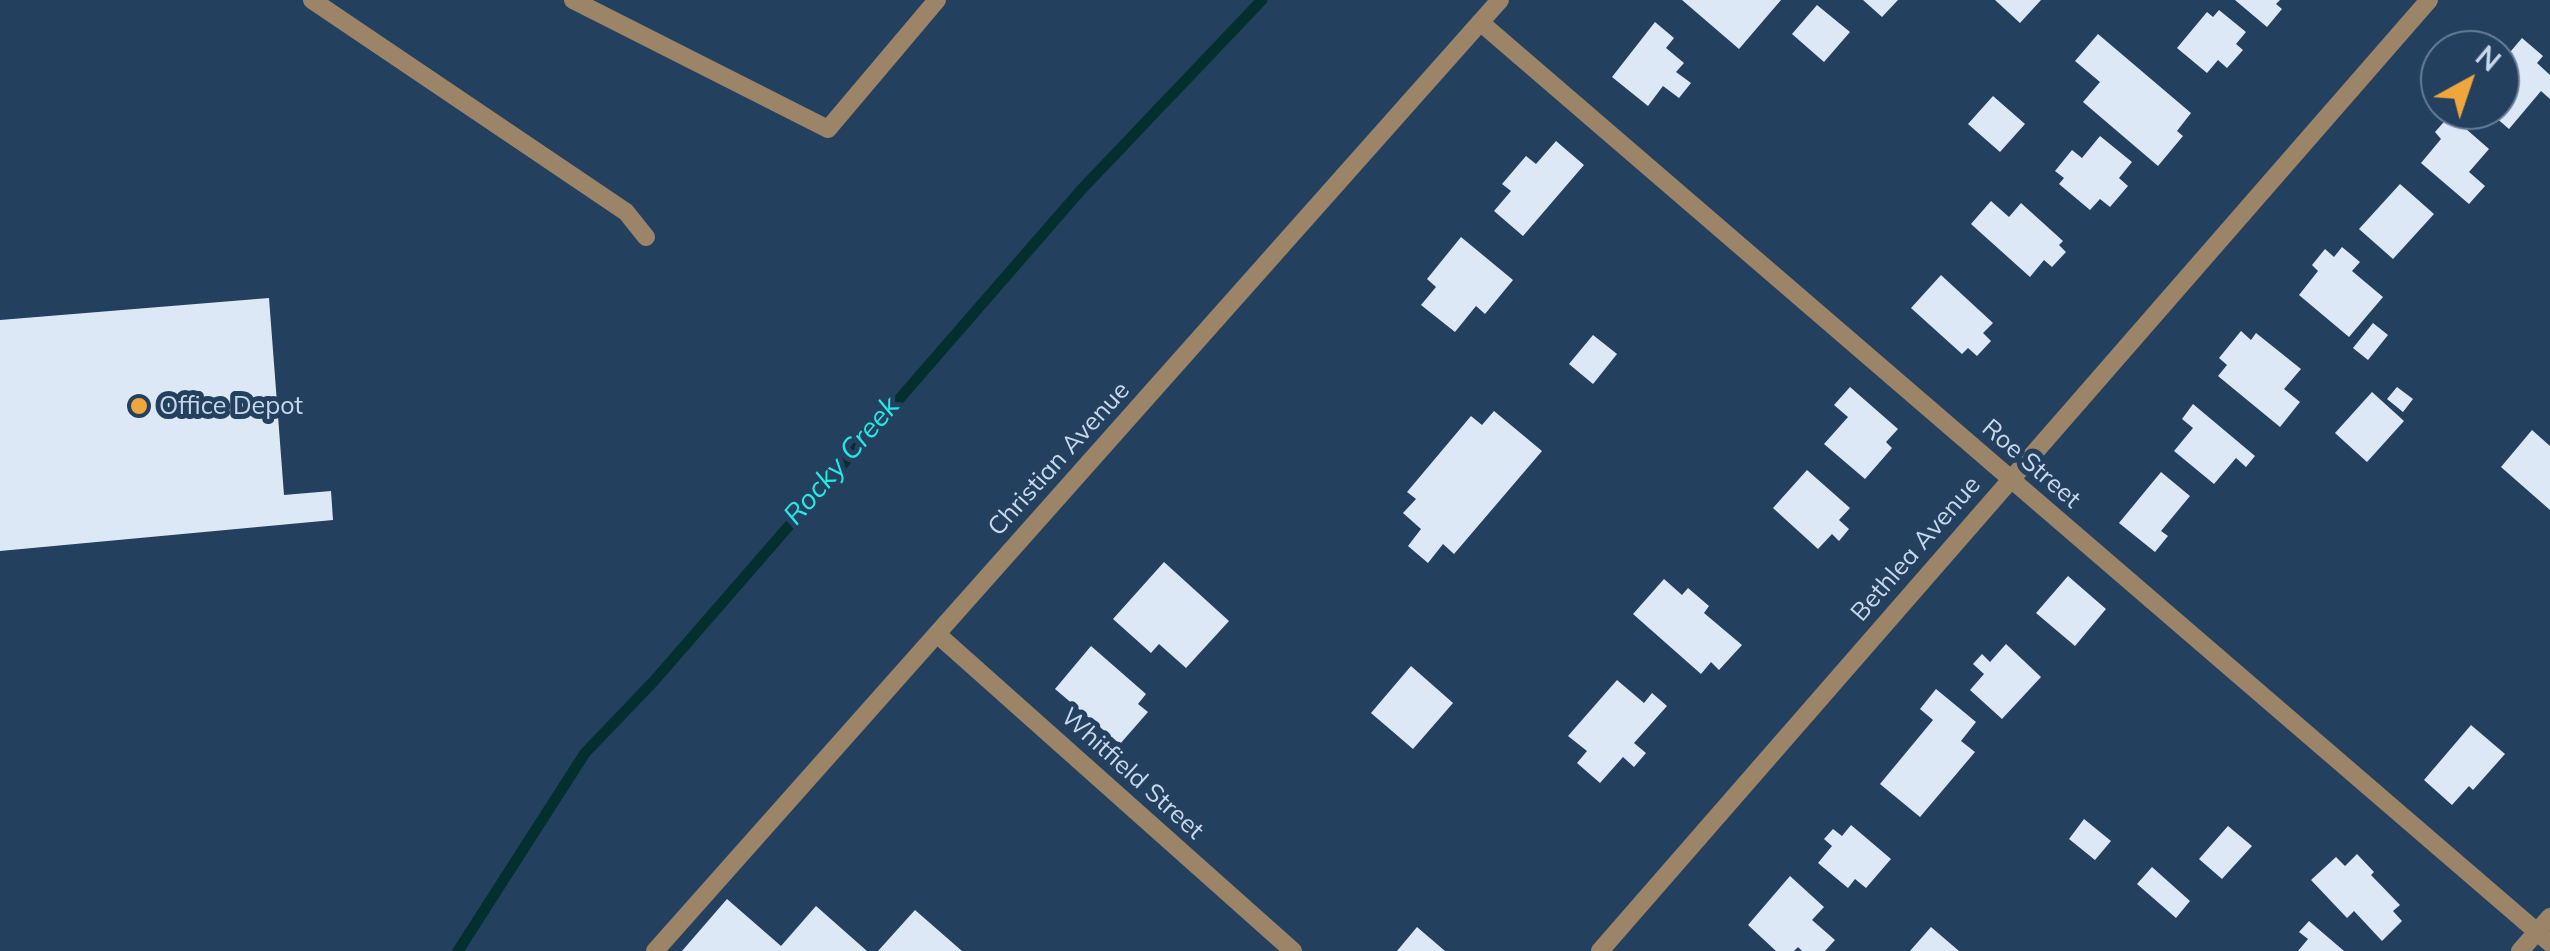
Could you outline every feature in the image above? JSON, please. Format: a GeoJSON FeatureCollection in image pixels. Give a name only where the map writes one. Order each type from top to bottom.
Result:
{"type":"FeatureCollection","features":[{"type":"Feature","properties":{"kind":"street"},"geometry":{"type":"LineString","coordinates":[[312,0],[626,212],[646,237]]}},
{"type":"Feature","properties":{"kind":"street"},"geometry":{"type":"LineString","coordinates":[[573,0],[828,129],[936,0]]}},
{"type":"Feature","properties":{"kind":"street","name":"Christian Avenue"},"geometry":{"type":"LineString","coordinates":[[655,951],[1500,0]]}},
{"type":"Feature","properties":{"kind":"street","name":"Bethlea Avenue"},"geometry":{"type":"LineString","coordinates":[[1600,951],[2429,0]]}},
{"type":"Feature","properties":{"kind":"street","name":"Roe Street"},"geometry":{"type":"LineString","coordinates":[[1480,22],[2010,479],[2546,931]]}},
{"type":"Feature","properties":{"kind":"street","name":"Whitfield Street"},"geometry":{"type":"LineString","coordinates":[[937,634],[1293,951]]}},
{"type":"Feature","properties":{"kind":"street"},"geometry":{"type":"LineString","coordinates":[[2520,951],[2546,931]]}},
{"type":"Feature","properties":{"kind":"building"},"geometry":{"type":"Polygon","coordinates":[[[1682,0],[1781,0],[1739,49],[1682,0]]]}},
{"type":"Feature","properties":{"kind":"building"},"geometry":{"type":"Polygon","coordinates":[[[1863,0],[1898,0],[1882,17],[1863,0]]]}},
{"type":"Feature","properties":{"kind":"building"},"geometry":{"type":"Polygon","coordinates":[[[1995,0],[2041,0],[2020,23],[1995,0]]]}},
{"type":"Feature","properties":{"kind":"building"},"geometry":{"type":"Polygon","coordinates":[[[2235,0],[2280,0],[2276,4],[2282,9],[2267,27],[2235,0]]]}},
{"type":"Feature","properties":{"kind":"building"},"geometry":{"type":"Polygon","coordinates":[[[1817,5],[1850,32],[1824,62],[1792,34],[1817,5]]]}},
{"type":"Feature","properties":{"kind":"building"},"geometry":{"type":"Polygon","coordinates":[[[2219,10],[2246,32],[2236,44],[2243,50],[2227,68],[2218,60],[2207,73],[2177,48],[2207,12],[2213,17],[2219,10]]]}},
{"type":"Feature","properties":{"kind":"building"},"geometry":{"type":"Polygon","coordinates":[[[1655,22],[1674,38],[1666,48],[1684,63],[1676,72],[1691,83],[1679,98],[1663,86],[1648,106],[1612,77],[1655,22]]]}},
{"type":"Feature","properties":{"kind":"building"},"geometry":{"type":"Polygon","coordinates":[[[2098,34],[2191,113],[2177,131],[2183,136],[2158,166],[2083,102],[2100,82],[2075,61],[2098,34]]]}},
{"type":"Feature","properties":{"kind":"building"},"geometry":{"type":"Polygon","coordinates":[[[2522,38],[2543,56],[2537,63],[2550,75],[2550,99],[2541,91],[2520,116],[2522,38]]]}},
{"type":"Feature","properties":{"kind":"building"},"geometry":{"type":"Polygon","coordinates":[[[1993,96],[2025,124],[2000,152],[1968,124],[1993,96]]]}},
{"type":"Feature","properties":{"kind":"building"},"geometry":{"type":"Polygon","coordinates":[[[2467,130],[2489,149],[2469,172],[2485,186],[2469,204],[2421,163],[2441,139],[2435,132],[2467,130]]]}},
{"type":"Feature","properties":{"kind":"building"},"geometry":{"type":"Polygon","coordinates":[[[2100,136],[2132,162],[2119,178],[2128,186],[2110,207],[2100,199],[2090,210],[2059,184],[2064,178],[2055,171],[2072,150],[2082,158],[2100,136]]]}},
{"type":"Feature","properties":{"kind":"building"},"geometry":{"type":"Polygon","coordinates":[[[1556,141],[1584,165],[1523,236],[1494,211],[1511,191],[1502,184],[1526,156],[1536,164],[1556,141]]]}},
{"type":"Feature","properties":{"kind":"building"},"geometry":{"type":"Polygon","coordinates":[[[2400,184],[2434,214],[2393,259],[2359,229],[2400,184]]]}},
{"type":"Feature","properties":{"kind":"building"},"geometry":{"type":"Polygon","coordinates":[[[1991,201],[2009,217],[2021,203],[2063,241],[2059,245],[2066,252],[2052,267],[2044,260],[2030,277],[1971,224],[1991,201]]]}},
{"type":"Feature","properties":{"kind":"building"},"geometry":{"type":"Polygon","coordinates":[[[1461,237],[1513,280],[1485,314],[1476,306],[1455,332],[1421,305],[1436,287],[1427,279],[1461,237]]]}},
{"type":"Feature","properties":{"kind":"building"},"geometry":{"type":"Polygon","coordinates":[[[2342,247],[2360,262],[2352,271],[2383,297],[2349,337],[2299,295],[2318,271],[2312,265],[2325,249],[2334,257],[2342,247]]]}},
{"type":"Feature","properties":{"kind":"building"},"geometry":{"type":"Polygon","coordinates":[[[1941,275],[1993,323],[1983,333],[1991,341],[1977,356],[1968,348],[1962,354],[1911,308],[1941,275]]]}},
{"type":"Feature","properties":{"kind":"building","name":"Office Depot"},"geometry":{"type":"Polygon","coordinates":[[[269,298],[284,495],[331,491],[333,520],[0,551],[0,320],[269,298]]]}},
{"type":"Feature","properties":{"kind":"building"},"geometry":{"type":"Polygon","coordinates":[[[2373,323],[2388,335],[2368,360],[2353,348],[2373,323]]]}},
{"type":"Feature","properties":{"kind":"building"},"geometry":{"type":"Polygon","coordinates":[[[2241,331],[2251,340],[2256,333],[2301,369],[2284,389],[2300,402],[2280,427],[2218,376],[2227,365],[2219,358],[2241,331]]]}},
{"type":"Feature","properties":{"kind":"building"},"geometry":{"type":"Polygon","coordinates":[[[1593,335],[1617,354],[1593,384],[1569,364],[1593,335]]]}},
{"type":"Feature","properties":{"kind":"building"},"geometry":{"type":"Polygon","coordinates":[[[1850,387],[1898,429],[1886,442],[1892,448],[1865,479],[1824,444],[1848,417],[1834,405],[1850,387]]]}},
{"type":"Feature","properties":{"kind":"building"},"geometry":{"type":"Polygon","coordinates":[[[2397,387],[2413,399],[2403,412],[2387,399],[2397,387]]]}},
{"type":"Feature","properties":{"kind":"building"},"geometry":{"type":"Polygon","coordinates":[[[2372,392],[2404,421],[2367,462],[2335,433],[2372,392]]]}},
{"type":"Feature","properties":{"kind":"building"},"geometry":{"type":"Polygon","coordinates":[[[2193,404],[2255,456],[2246,467],[2236,458],[2214,484],[2174,451],[2193,428],[2182,419],[2193,404]]]}},
{"type":"Feature","properties":{"kind":"building"},"geometry":{"type":"Polygon","coordinates":[[[1494,411],[1542,451],[1454,554],[1443,544],[1428,563],[1408,546],[1421,529],[1403,513],[1416,499],[1407,492],[1471,416],[1482,425],[1494,411]]]}},
{"type":"Feature","properties":{"kind":"building"},"geometry":{"type":"Polygon","coordinates":[[[2532,430],[2550,446],[2550,510],[2501,467],[2532,430]]]}},
{"type":"Feature","properties":{"kind":"building"},"geometry":{"type":"Polygon","coordinates":[[[1807,470],[1850,508],[1839,520],[1849,529],[1839,541],[1832,534],[1818,549],[1773,508],[1807,470]]]}},
{"type":"Feature","properties":{"kind":"building"},"geometry":{"type":"Polygon","coordinates":[[[2161,472],[2190,496],[2161,531],[2168,536],[2155,552],[2119,523],[2161,472]]]}},
{"type":"Feature","properties":{"kind":"building"},"geometry":{"type":"Polygon","coordinates":[[[1164,562],[1229,621],[1186,668],[1159,644],[1151,653],[1113,619],[1164,562]]]}},
{"type":"Feature","properties":{"kind":"building"},"geometry":{"type":"Polygon","coordinates":[[[2068,576],[2106,609],[2075,646],[2036,613],[2068,576]]]}},
{"type":"Feature","properties":{"kind":"building"},"geometry":{"type":"Polygon","coordinates":[[[1664,579],[1682,595],[1688,588],[1709,606],[1704,613],[1742,645],[1719,670],[1711,662],[1701,674],[1633,614],[1664,579]]]}},
{"type":"Feature","properties":{"kind":"building"},"geometry":{"type":"Polygon","coordinates":[[[2006,644],[2041,677],[2002,719],[1970,690],[1984,674],[1973,664],[1982,654],[1990,662],[2006,644]]]}},
{"type":"Feature","properties":{"kind":"building"},"geometry":{"type":"Polygon","coordinates":[[[1091,646],[1146,694],[1138,704],[1148,712],[1120,744],[1055,689],[1091,646]]]}},
{"type":"Feature","properties":{"kind":"building"},"geometry":{"type":"Polygon","coordinates":[[[1411,666],[1453,703],[1413,749],[1371,713],[1411,666]]]}},
{"type":"Feature","properties":{"kind":"building"},"geometry":{"type":"Polygon","coordinates":[[[1617,680],[1644,703],[1652,693],[1667,706],[1634,743],[1646,753],[1634,767],[1623,757],[1600,783],[1577,763],[1587,751],[1568,736],[1617,680]]]}},
{"type":"Feature","properties":{"kind":"building"},"geometry":{"type":"Polygon","coordinates":[[[1936,689],[1976,722],[1961,741],[1975,752],[1920,817],[1880,784],[1933,720],[1920,709],[1936,689]]]}},
{"type":"Feature","properties":{"kind":"building"},"geometry":{"type":"Polygon","coordinates":[[[2471,725],[2505,754],[2473,790],[2469,786],[2452,805],[2424,780],[2471,725]]]}},
{"type":"Feature","properties":{"kind":"building"},"geometry":{"type":"Polygon","coordinates":[[[2084,819],[2111,841],[2095,860],[2069,839],[2084,819]]]}},
{"type":"Feature","properties":{"kind":"building"},"geometry":{"type":"Polygon","coordinates":[[[1851,825],[1891,859],[1866,888],[1855,879],[1848,888],[1818,863],[1832,846],[1824,839],[1833,829],[1842,836],[1851,825]]]}},
{"type":"Feature","properties":{"kind":"building"},"geometry":{"type":"Polygon","coordinates":[[[2228,826],[2252,846],[2222,879],[2199,859],[2228,826]]]}},
{"type":"Feature","properties":{"kind":"building"},"geometry":{"type":"Polygon","coordinates":[[[2357,854],[2400,905],[2393,911],[2402,921],[2382,941],[2354,911],[2347,918],[2311,880],[2336,857],[2345,866],[2357,854]]]}},
{"type":"Feature","properties":{"kind":"building"},"geometry":{"type":"Polygon","coordinates":[[[2152,867],[2190,901],[2176,918],[2137,884],[2152,867]]]}},
{"type":"Feature","properties":{"kind":"building"},"geometry":{"type":"Polygon","coordinates":[[[1790,876],[1824,907],[1812,920],[1835,940],[1825,951],[1802,951],[1798,947],[1794,951],[1776,951],[1748,925],[1790,876]]]}},
{"type":"Feature","properties":{"kind":"building"},"geometry":{"type":"Polygon","coordinates":[[[727,899],[781,946],[816,906],[867,951],[682,951],[727,899]]]}},
{"type":"Feature","properties":{"kind":"building"},"geometry":{"type":"Polygon","coordinates":[[[915,910],[962,951],[878,951],[915,910]]]}},
{"type":"Feature","properties":{"kind":"building"},"geometry":{"type":"Polygon","coordinates":[[[2309,921],[2344,951],[2298,951],[2308,939],[2299,932],[2309,921]]]}},
{"type":"Feature","properties":{"kind":"building"},"geometry":{"type":"Polygon","coordinates":[[[1417,927],[1445,951],[1397,951],[1417,927]]]}},
{"type":"Feature","properties":{"kind":"building"},"geometry":{"type":"Polygon","coordinates":[[[1931,927],[1959,951],[1910,951],[1931,927]]]}},
{"type":"Feature","properties":{"kind":"waterway","name":"Rocky Creek"},"geometry":{"type":"LineString","coordinates":[[458,951],[585,753],[654,681],[1081,190],[1262,0]]}},
{"type":"Feature","properties":{"kind":"place","name":"Office Depot"},"geometry":{"type":"Point","coordinates":[139,406]}}]}
